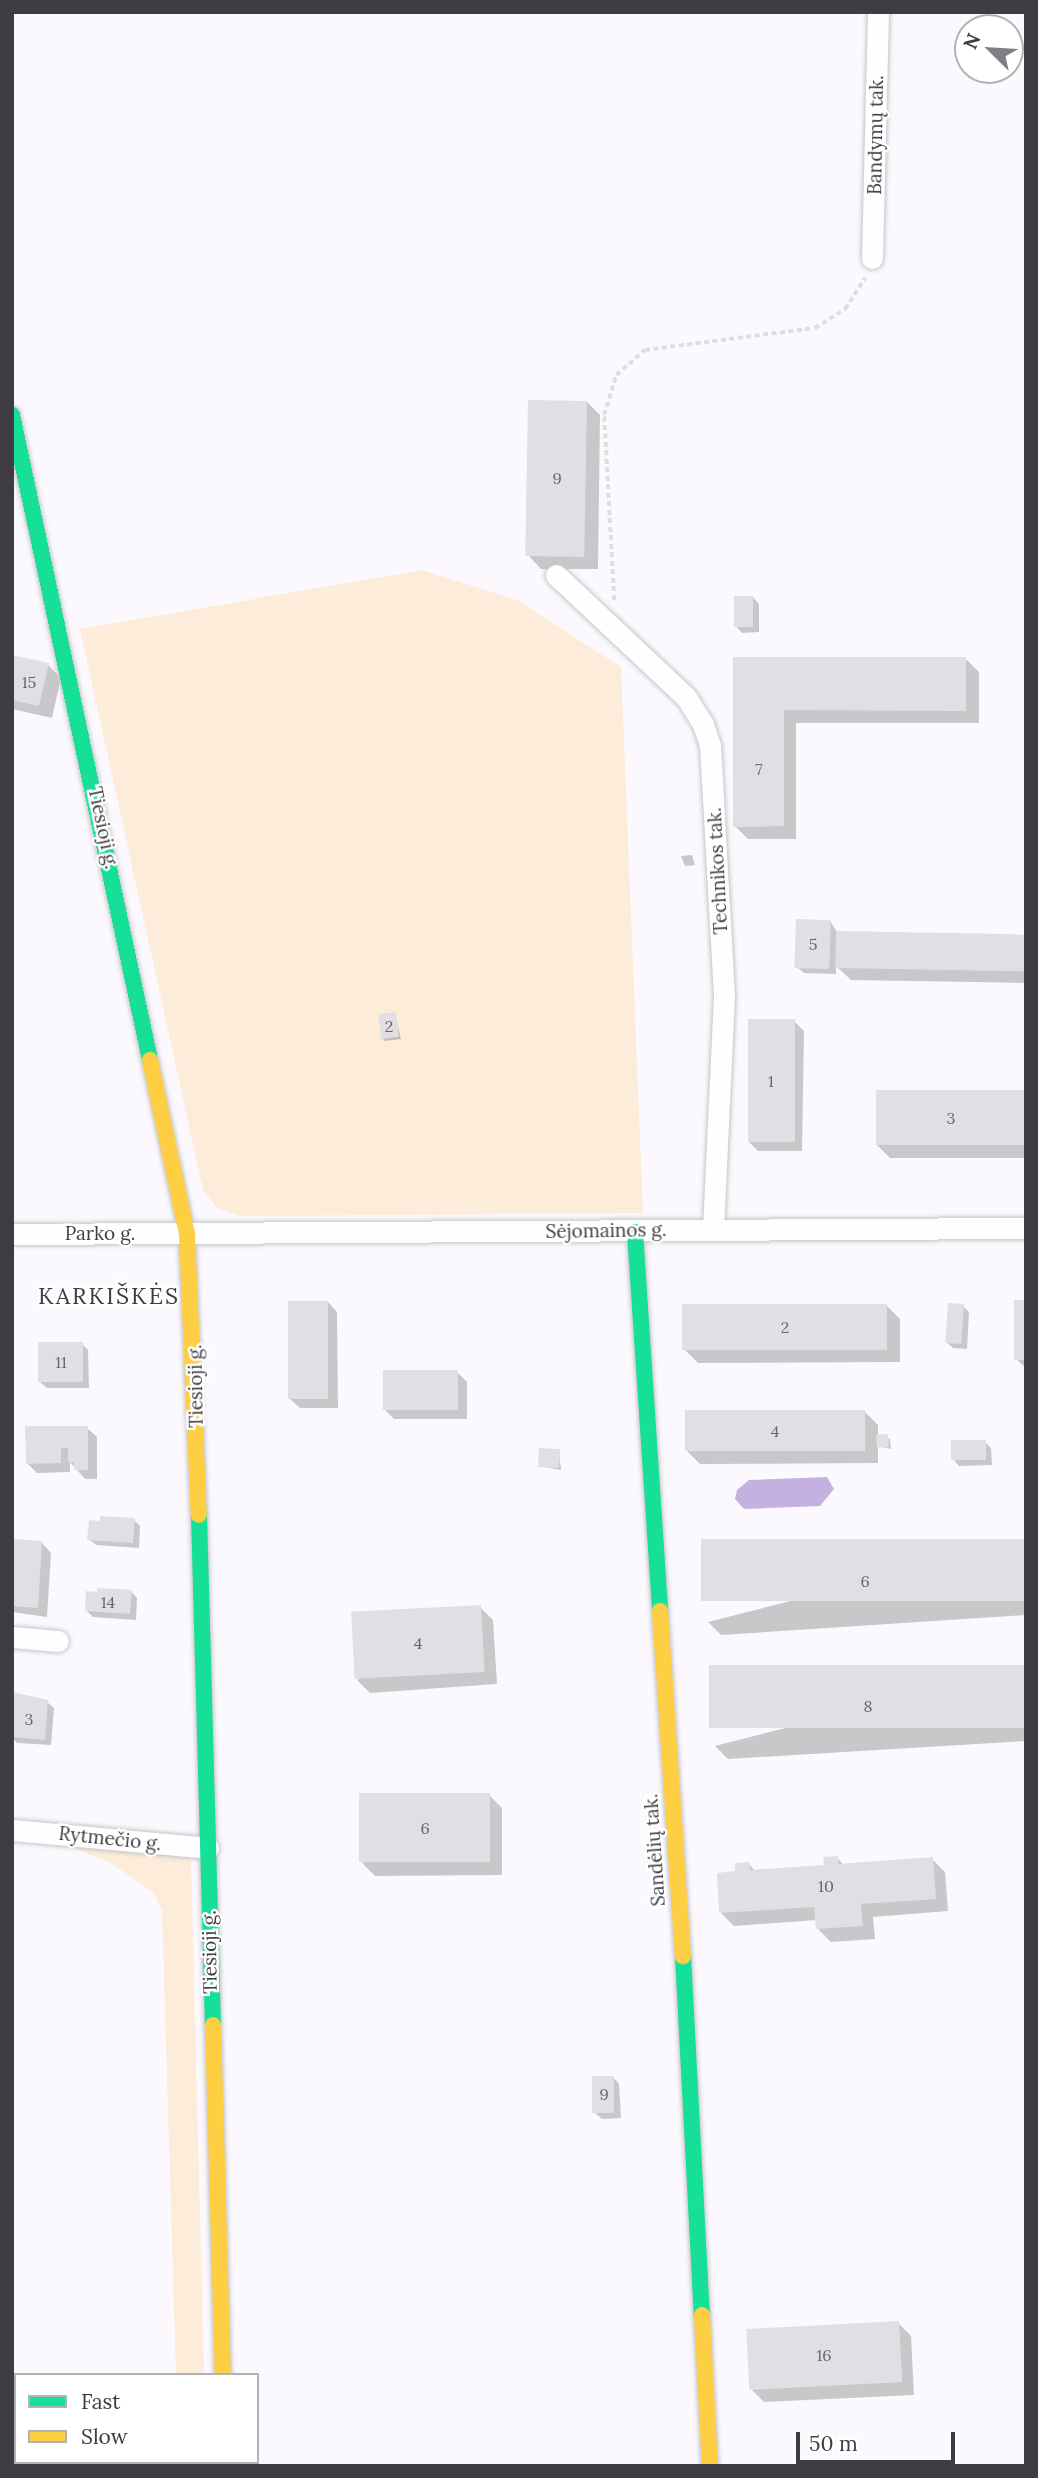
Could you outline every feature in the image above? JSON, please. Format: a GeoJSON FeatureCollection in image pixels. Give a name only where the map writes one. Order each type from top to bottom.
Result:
{"type":"FeatureCollection","features":[{"type":"Feature","properties":{"kind":"street","name":"Bandymų tak."},"geometry":{"type":"LineString","coordinates":[[872,258],[878,12]]}},
{"type":"Feature","properties":{"kind":"street","name":"Tiesioji g."},"geometry":{"type":"LineString","coordinates":[[12,415],[187,1234],[194,1321],[223,2373]]}},
{"type":"Feature","properties":{"kind":"street","name":"Technikos tak."},"geometry":{"type":"LineString","coordinates":[[556,575],[615,626],[686,697],[703,724],[710,745],[724,996],[713,1229]]}},
{"type":"Feature","properties":{"kind":"street","name":"Sėjomainos g."},"geometry":{"type":"LineString","coordinates":[[187,1234],[1026,1228]]}},
{"type":"Feature","properties":{"kind":"street","name":"Sandėlių tak."},"geometry":{"type":"LineString","coordinates":[[635,1231],[684,1965],[710,2466]]}},
{"type":"Feature","properties":{"kind":"street","name":"Parko g."},"geometry":{"type":"LineString","coordinates":[[12,1234],[187,1234]]}},
{"type":"Feature","properties":{"kind":"street"},"geometry":{"type":"LineString","coordinates":[[12,1637],[58,1641]]}},
{"type":"Feature","properties":{"kind":"street","name":"Rytmečio g."},"geometry":{"type":"LineString","coordinates":[[12,1829],[208,1849]]}},
{"type":"Feature","properties":{"kind":"path"},"geometry":{"type":"LineString","coordinates":[[615,626],[604,415],[616,375],[645,350],[815,328],[831,321],[856,296],[872,258]]}},
{"type":"Feature","properties":{"kind":"shaded area"},"geometry":{"type":"Polygon","coordinates":[[[422,570],[517,600],[621,667],[643,1213],[239,1216],[216,1207],[203,1190],[80,629],[422,570]]]}},
{"type":"Feature","properties":{"kind":"shaded area"},"geometry":{"type":"Polygon","coordinates":[[[827,1477],[834,1489],[820,1506],[744,1509],[735,1499],[737,1490],[749,1480],[827,1477]]]}},
{"type":"Feature","properties":{"kind":"shaded area"},"geometry":{"type":"Polygon","coordinates":[[[62,1842],[181,1853],[191,1861],[204,2373],[176,2373],[162,1911],[154,1893],[112,1864],[62,1842]]]}},
{"type":"Feature","properties":{"kind":"building"},"geometry":{"type":"Polygon","coordinates":[[[528,400],[587,401],[584,557],[525,556],[528,400]]]}},
{"type":"Feature","properties":{"kind":"building"},"geometry":{"type":"Polygon","coordinates":[[[734,596],[753,596],[753,627],[734,627],[734,596]]]}},
{"type":"Feature","properties":{"kind":"building"},"geometry":{"type":"Polygon","coordinates":[[[12,655],[49,663],[39,706],[12,700],[12,655]]]}},
{"type":"Feature","properties":{"kind":"building"},"geometry":{"type":"Polygon","coordinates":[[[733,657],[966,657],[966,711],[784,710],[784,826],[733,827],[733,657]]]}},
{"type":"Feature","properties":{"kind":"building"},"geometry":{"type":"Polygon","coordinates":[[[796,919],[831,920],[829,969],[794,968],[796,919]]]}},
{"type":"Feature","properties":{"kind":"building"},"geometry":{"type":"Polygon","coordinates":[[[836,931],[1026,934],[1025,971],[835,968],[836,931]]]}},
{"type":"Feature","properties":{"kind":"building"},"geometry":{"type":"Polygon","coordinates":[[[396,1012],[399,1037],[381,1039],[378,1014],[396,1012]]]}},
{"type":"Feature","properties":{"kind":"building"},"geometry":{"type":"Polygon","coordinates":[[[748,1019],[795,1019],[795,1142],[748,1142],[748,1019]]]}},
{"type":"Feature","properties":{"kind":"building"},"geometry":{"type":"Polygon","coordinates":[[[876,1090],[1026,1090],[1026,1145],[876,1145],[876,1090]]]}},
{"type":"Feature","properties":{"kind":"building"},"geometry":{"type":"Polygon","coordinates":[[[1014,1300],[1026,1300],[1026,1360],[1014,1360],[1014,1300]]]}},
{"type":"Feature","properties":{"kind":"building"},"geometry":{"type":"Polygon","coordinates":[[[288,1301],[328,1301],[328,1399],[288,1399],[288,1301]]]}},
{"type":"Feature","properties":{"kind":"building"},"geometry":{"type":"Polygon","coordinates":[[[948,1303],[964,1304],[961,1344],[945,1343],[948,1303]]]}},
{"type":"Feature","properties":{"kind":"building"},"geometry":{"type":"Polygon","coordinates":[[[682,1304],[887,1304],[887,1350],[682,1350],[682,1304]]]}},
{"type":"Feature","properties":{"kind":"building"},"geometry":{"type":"Polygon","coordinates":[[[38,1342],[83,1342],[83,1382],[38,1382],[38,1342]]]}},
{"type":"Feature","properties":{"kind":"building"},"geometry":{"type":"Polygon","coordinates":[[[383,1370],[458,1370],[458,1410],[383,1410],[383,1370]]]}},
{"type":"Feature","properties":{"kind":"building"},"geometry":{"type":"Polygon","coordinates":[[[685,1410],[865,1410],[865,1451],[685,1451],[685,1410]]]}},
{"type":"Feature","properties":{"kind":"building"},"geometry":{"type":"Polygon","coordinates":[[[25,1426],[88,1426],[88,1470],[74,1470],[74,1462],[68,1462],[68,1448],[61,1448],[61,1463],[26,1464],[25,1426]]]}},
{"type":"Feature","properties":{"kind":"building"},"geometry":{"type":"Polygon","coordinates":[[[888,1434],[889,1447],[877,1448],[876,1435],[888,1434]]]}},
{"type":"Feature","properties":{"kind":"building"},"geometry":{"type":"Polygon","coordinates":[[[951,1440],[986,1440],[986,1460],[951,1460],[951,1440]]]}},
{"type":"Feature","properties":{"kind":"building"},"geometry":{"type":"Polygon","coordinates":[[[539,1448],[560,1449],[559,1468],[538,1467],[539,1448]]]}},
{"type":"Feature","properties":{"kind":"building"},"geometry":{"type":"Polygon","coordinates":[[[100,1516],[135,1518],[133,1543],[87,1540],[89,1520],[100,1521],[100,1516]]]}},
{"type":"Feature","properties":{"kind":"building"},"geometry":{"type":"Polygon","coordinates":[[[12,1539],[42,1541],[38,1608],[12,1606],[12,1539]]]}},
{"type":"Feature","properties":{"kind":"building"},"geometry":{"type":"Polygon","coordinates":[[[701,1539],[1026,1539],[1026,1601],[701,1601],[701,1539]]]}},
{"type":"Feature","properties":{"kind":"building"},"geometry":{"type":"Polygon","coordinates":[[[97,1588],[132,1590],[130,1614],[85,1611],[86,1591],[97,1592],[97,1588]]]}},
{"type":"Feature","properties":{"kind":"building"},"geometry":{"type":"Polygon","coordinates":[[[481,1605],[485,1672],[355,1679],[351,1612],[481,1605]]]}},
{"type":"Feature","properties":{"kind":"building"},"geometry":{"type":"Polygon","coordinates":[[[709,1665],[1026,1665],[1026,1728],[709,1728],[709,1665]]]}},
{"type":"Feature","properties":{"kind":"building"},"geometry":{"type":"Polygon","coordinates":[[[12,1692],[48,1700],[45,1740],[12,1737],[12,1692]]]}},
{"type":"Feature","properties":{"kind":"building"},"geometry":{"type":"Polygon","coordinates":[[[359,1793],[490,1793],[490,1862],[359,1862],[359,1793]]]}},
{"type":"Feature","properties":{"kind":"building"},"geometry":{"type":"Polygon","coordinates":[[[838,1856],[838,1864],[933,1857],[936,1899],[861,1904],[863,1926],[816,1929],[814,1907],[719,1913],[717,1873],[735,1871],[735,1863],[749,1862],[750,1870],[824,1865],[823,1857],[838,1856]]]}},
{"type":"Feature","properties":{"kind":"building"},"geometry":{"type":"Polygon","coordinates":[[[592,2076],[614,2076],[614,2113],[592,2113],[592,2076]]]}},
{"type":"Feature","properties":{"kind":"building"},"geometry":{"type":"Polygon","coordinates":[[[899,2321],[902,2382],[749,2390],[746,2329],[899,2321]]]}},
{"type":"Feature","properties":{"kind":"traffic: fast"},"geometry":{"type":"LineString","coordinates":[[12,415],[150,1060]]}},
{"type":"Feature","properties":{"kind":"traffic: fast"},"geometry":{"type":"LineString","coordinates":[[635,1232],[660,1611]]}},
{"type":"Feature","properties":{"kind":"traffic: fast"},"geometry":{"type":"LineString","coordinates":[[199,1515],[213,2025]]}},
{"type":"Feature","properties":{"kind":"traffic: fast"},"geometry":{"type":"LineString","coordinates":[[683,1956],[702,2315]]}},
{"type":"Feature","properties":{"kind":"traffic: slow"},"geometry":{"type":"LineString","coordinates":[[150,1060],[187,1234],[199,1515]]}},
{"type":"Feature","properties":{"kind":"traffic: slow"},"geometry":{"type":"LineString","coordinates":[[660,1611],[683,1956]]}},
{"type":"Feature","properties":{"kind":"traffic: slow"},"geometry":{"type":"LineString","coordinates":[[213,2025],[223,2373]]}},
{"type":"Feature","properties":{"kind":"traffic: slow"},"geometry":{"type":"LineString","coordinates":[[702,2315],[710,2466]]}},
{"type":"Feature","properties":{"kind":"district","name":"KARKIŠKĖS"},"geometry":{"type":"Point","coordinates":[109,1296]}}]}
